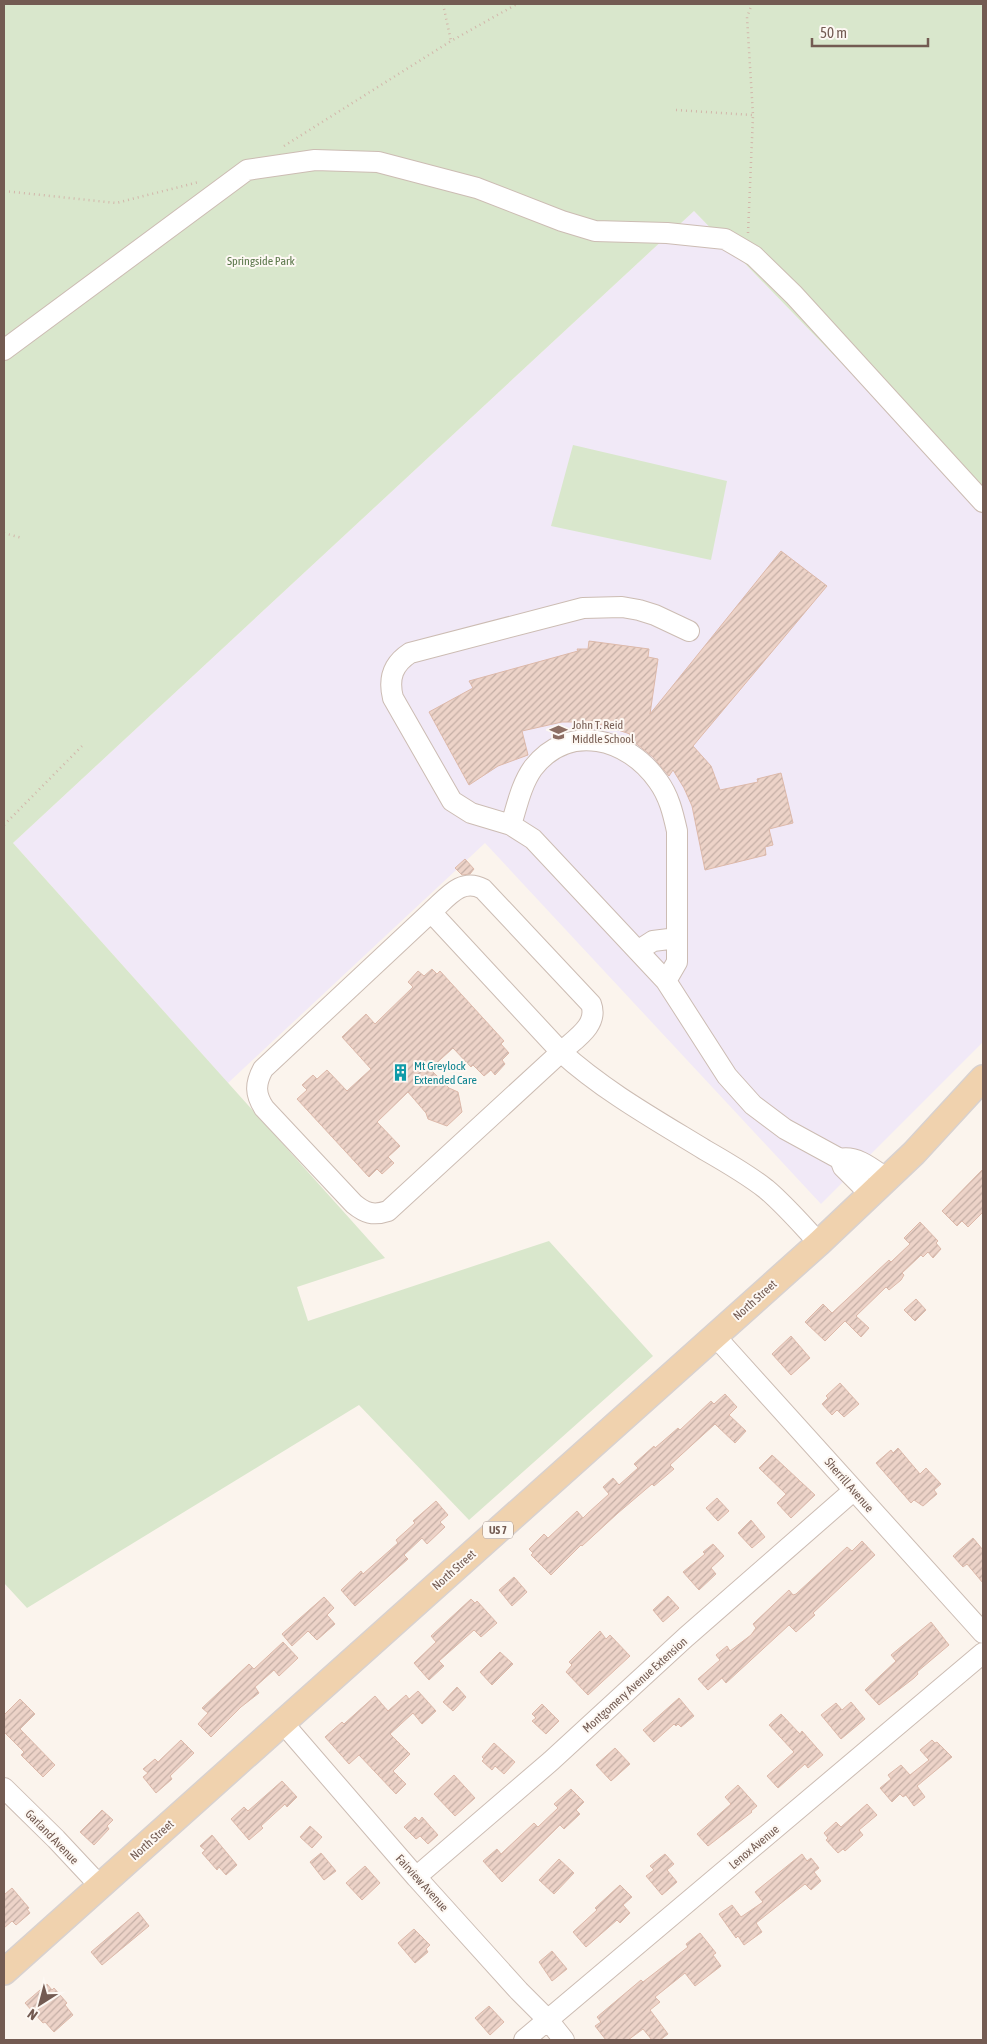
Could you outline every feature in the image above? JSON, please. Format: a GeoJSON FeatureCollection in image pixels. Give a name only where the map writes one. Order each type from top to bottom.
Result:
{"type":"FeatureCollection","features":[{"type":"Feature","properties":{"kind":"main road","name":"North Street"},"geometry":{"type":"LineString","coordinates":[[4,1972],[819,1243],[937,1129],[983,1078]]}},
{"type":"Feature","properties":{"kind":"street"},"geometry":{"type":"LineString","coordinates":[[4,350],[247,170],[316,160],[378,162],[477,188],[562,221],[595,231],[667,233],[725,239],[754,256],[794,295],[983,502]]}},
{"type":"Feature","properties":{"kind":"street"},"geometry":{"type":"LineString","coordinates":[[689,631],[655,615],[639,610],[622,607],[583,608],[410,653],[401,659],[394,669],[390,680],[394,698],[445,792],[460,808],[511,825],[533,839],[666,981],[727,1076],[753,1105],[784,1129],[840,1159],[848,1157],[868,1166],[879,1187]]}},
{"type":"Feature","properties":{"kind":"street"},"geometry":{"type":"LineString","coordinates":[[511,825],[527,777],[550,751],[566,743],[580,740],[608,743],[622,749],[657,780],[665,792],[673,811],[677,831],[677,962],[666,981]]}},
{"type":"Feature","properties":{"kind":"street"},"geometry":{"type":"LineString","coordinates":[[475,884],[489,893],[591,1004],[594,1012],[590,1025],[561,1052],[388,1211],[378,1214],[368,1214],[354,1204],[271,1115],[258,1099],[256,1089],[263,1070],[431,912],[460,886],[475,884]]}},
{"type":"Feature","properties":{"kind":"street"},"geometry":{"type":"LineString","coordinates":[[431,912],[561,1052],[579,1068],[614,1093],[746,1174],[782,1203],[819,1243]]}},
{"type":"Feature","properties":{"kind":"street"},"geometry":{"type":"LineString","coordinates":[[639,950],[653,941],[677,938]]}},
{"type":"Feature","properties":{"kind":"street","name":"Sherrill Avenue"},"geometry":{"type":"LineString","coordinates":[[715,1336],[983,1634]]}},
{"type":"Feature","properties":{"kind":"street","name":"Montgomery Avenue Extension"},"geometry":{"type":"LineString","coordinates":[[416,1877],[551,1761],[686,1637],[853,1491]]}},
{"type":"Feature","properties":{"kind":"street","name":"Lenox Avenue"},"geometry":{"type":"LineString","coordinates":[[524,2040],[983,1652]]}},
{"type":"Feature","properties":{"kind":"street","name":"Fairview Avenue"},"geometry":{"type":"LineString","coordinates":[[282,1723],[416,1877],[548,2020],[564,2040]]}},
{"type":"Feature","properties":{"kind":"street","name":"Garland Avenue"},"geometry":{"type":"LineString","coordinates":[[4,1788],[100,1886]]}},
{"type":"Feature","properties":{"kind":"path"},"geometry":{"type":"LineString","coordinates":[[443,4],[451,41]]}},
{"type":"Feature","properties":{"kind":"path"},"geometry":{"type":"LineString","coordinates":[[280,149],[451,41],[518,4]]}},
{"type":"Feature","properties":{"kind":"path"},"geometry":{"type":"LineString","coordinates":[[747,252],[753,115],[747,17],[752,4]]}},
{"type":"Feature","properties":{"kind":"path"},"geometry":{"type":"LineString","coordinates":[[676,110],[753,115]]}},
{"type":"Feature","properties":{"kind":"path"},"geometry":{"type":"LineString","coordinates":[[4,191],[116,203],[200,182]]}},
{"type":"Feature","properties":{"kind":"path"},"geometry":{"type":"LineString","coordinates":[[4,533],[22,538]]}},
{"type":"Feature","properties":{"kind":"path"},"geometry":{"type":"LineString","coordinates":[[4,825],[84,744]]}},
{"type":"Feature","properties":{"kind":"shaded area","name":"John T. Reid Middle School"},"geometry":{"type":"Polygon","coordinates":[[[694,211],[983,509],[983,1042],[821,1204],[485,843],[228,1083],[13,843],[694,211]]]}},
{"type":"Feature","properties":{"kind":"green space","name":"Springside Park"},"geometry":{"type":"Polygon","coordinates":[[[4,4],[983,4],[983,509],[694,211],[13,843],[385,1258],[297,1287],[308,1321],[549,1241],[653,1356],[469,1520],[359,1405],[27,1608],[4,1583],[4,4]]]}},
{"type":"Feature","properties":{"kind":"green space"},"geometry":{"type":"Polygon","coordinates":[[[573,445],[727,481],[711,560],[551,526],[573,445]]]}},
{"type":"Feature","properties":{"kind":"building"},"geometry":{"type":"Polygon","coordinates":[[[781,551],[827,586],[693,746],[711,766],[720,790],[758,782],[757,779],[781,773],[793,823],[769,829],[773,845],[765,847],[766,855],[705,870],[692,806],[673,770],[669,776],[653,757],[626,738],[630,734],[603,725],[583,722],[562,722],[522,731],[528,755],[498,766],[469,785],[429,712],[473,688],[469,681],[578,651],[577,649],[588,649],[589,641],[649,649],[648,657],[658,659],[650,714],[781,551]]]}},
{"type":"Feature","properties":{"kind":"building"},"geometry":{"type":"Polygon","coordinates":[[[465,859],[474,869],[470,874],[462,875],[455,868],[465,859]]]}},
{"type":"Feature","properties":{"kind":"building","name":"Mt Greylock Extended Care"},"geometry":{"type":"Polygon","coordinates":[[[432,969],[437,974],[440,971],[504,1041],[501,1044],[509,1053],[502,1060],[505,1064],[495,1075],[491,1070],[484,1076],[473,1065],[471,1067],[453,1048],[430,1069],[449,1088],[458,1092],[462,1112],[447,1126],[428,1119],[426,1113],[408,1092],[377,1122],[400,1146],[388,1157],[394,1163],[382,1174],[377,1169],[369,1177],[297,1099],[307,1090],[302,1085],[313,1075],[317,1079],[327,1070],[347,1091],[371,1069],[342,1037],[366,1014],[375,1024],[413,987],[408,982],[418,971],[424,976],[432,969]]]}},
{"type":"Feature","properties":{"kind":"building"},"geometry":{"type":"Polygon","coordinates":[[[983,1169],[983,1212],[968,1227],[962,1221],[957,1226],[942,1211],[983,1169]]]}},
{"type":"Feature","properties":{"kind":"building"},"geometry":{"type":"Polygon","coordinates":[[[920,1222],[938,1241],[936,1243],[941,1249],[933,1258],[928,1252],[923,1257],[921,1255],[902,1273],[904,1275],[901,1280],[889,1290],[886,1287],[856,1316],[869,1328],[861,1337],[845,1321],[825,1341],[805,1322],[823,1304],[832,1313],[889,1260],[891,1262],[910,1244],[904,1238],[920,1222]]]}},
{"type":"Feature","properties":{"kind":"building"},"geometry":{"type":"Polygon","coordinates":[[[916,1299],[926,1310],[915,1321],[904,1310],[916,1299]]]}},
{"type":"Feature","properties":{"kind":"building"},"geometry":{"type":"Polygon","coordinates":[[[791,1336],[810,1358],[791,1375],[772,1354],[791,1336]]]}},
{"type":"Feature","properties":{"kind":"building"},"geometry":{"type":"Polygon","coordinates":[[[840,1383],[859,1404],[844,1417],[837,1410],[832,1415],[822,1404],[828,1398],[826,1396],[840,1383]]]}},
{"type":"Feature","properties":{"kind":"building"},"geometry":{"type":"Polygon","coordinates":[[[725,1394],[737,1407],[729,1415],[746,1431],[735,1443],[715,1424],[670,1465],[674,1469],[654,1486],[652,1484],[618,1513],[581,1545],[551,1575],[531,1555],[533,1553],[529,1549],[544,1534],[548,1538],[577,1511],[583,1518],[609,1494],[603,1487],[613,1478],[619,1485],[638,1468],[634,1464],[654,1446],[655,1448],[678,1428],[680,1430],[711,1401],[714,1404],[725,1394]]]}},
{"type":"Feature","properties":{"kind":"building"},"geometry":{"type":"Polygon","coordinates":[[[898,1448],[920,1474],[926,1468],[941,1484],[934,1490],[937,1494],[923,1506],[914,1500],[911,1503],[876,1463],[891,1450],[893,1453],[898,1448]]]}},
{"type":"Feature","properties":{"kind":"building"},"geometry":{"type":"Polygon","coordinates":[[[772,1455],[815,1495],[791,1518],[777,1503],[786,1494],[759,1468],[772,1455]]]}},
{"type":"Feature","properties":{"kind":"building"},"geometry":{"type":"Polygon","coordinates":[[[717,1498],[729,1511],[718,1521],[706,1508],[717,1498]]]}},
{"type":"Feature","properties":{"kind":"building"},"geometry":{"type":"Polygon","coordinates":[[[436,1501],[448,1515],[440,1522],[445,1527],[427,1544],[422,1538],[404,1555],[408,1559],[355,1606],[341,1590],[361,1571],[363,1574],[398,1543],[396,1540],[415,1523],[413,1521],[436,1501]]]}},
{"type":"Feature","properties":{"kind":"building"},"geometry":{"type":"Polygon","coordinates":[[[751,1520],[765,1537],[752,1548],[738,1533],[751,1520]]]}},
{"type":"Feature","properties":{"kind":"building"},"geometry":{"type":"Polygon","coordinates":[[[973,1538],[983,1550],[983,1583],[967,1564],[963,1567],[953,1556],[973,1538]]]}},
{"type":"Feature","properties":{"kind":"building"},"geometry":{"type":"Polygon","coordinates":[[[862,1541],[875,1555],[813,1613],[815,1615],[796,1632],[789,1625],[726,1683],[722,1678],[708,1690],[698,1679],[720,1660],[716,1655],[727,1646],[730,1651],[751,1635],[756,1628],[753,1624],[789,1590],[793,1595],[796,1594],[847,1547],[852,1551],[862,1541]]]}},
{"type":"Feature","properties":{"kind":"building"},"geometry":{"type":"Polygon","coordinates":[[[713,1544],[724,1556],[711,1568],[716,1574],[699,1590],[683,1572],[705,1554],[703,1552],[713,1544]]]}},
{"type":"Feature","properties":{"kind":"building"},"geometry":{"type":"Polygon","coordinates":[[[514,1577],[527,1592],[512,1606],[499,1590],[514,1577]]]}},
{"type":"Feature","properties":{"kind":"building"},"geometry":{"type":"Polygon","coordinates":[[[668,1596],[679,1608],[663,1622],[653,1610],[668,1596]]]}},
{"type":"Feature","properties":{"kind":"building"},"geometry":{"type":"Polygon","coordinates":[[[324,1597],[334,1608],[327,1615],[335,1624],[317,1640],[308,1631],[292,1646],[282,1634],[324,1597]]]}},
{"type":"Feature","properties":{"kind":"building"},"geometry":{"type":"Polygon","coordinates":[[[471,1599],[475,1603],[477,1601],[497,1623],[481,1637],[474,1630],[439,1661],[444,1666],[429,1680],[414,1663],[436,1642],[431,1636],[471,1599]]]}},
{"type":"Feature","properties":{"kind":"building"},"geometry":{"type":"Polygon","coordinates":[[[931,1622],[949,1645],[917,1672],[918,1674],[914,1678],[879,1705],[865,1690],[896,1661],[891,1655],[931,1622]]]}},
{"type":"Feature","properties":{"kind":"building"},"geometry":{"type":"Polygon","coordinates":[[[600,1631],[606,1639],[610,1635],[630,1656],[588,1695],[566,1672],[572,1665],[569,1662],[600,1631]]]}},
{"type":"Feature","properties":{"kind":"building"},"geometry":{"type":"Polygon","coordinates":[[[283,1642],[298,1658],[279,1676],[274,1670],[255,1687],[259,1693],[241,1707],[211,1737],[198,1724],[208,1713],[202,1708],[249,1664],[254,1669],[283,1642]]]}},
{"type":"Feature","properties":{"kind":"building"},"geometry":{"type":"Polygon","coordinates":[[[500,1652],[513,1664],[492,1685],[480,1672],[500,1652]]]}},
{"type":"Feature","properties":{"kind":"building"},"geometry":{"type":"Polygon","coordinates":[[[457,1687],[466,1697],[453,1711],[443,1702],[457,1687]]]}},
{"type":"Feature","properties":{"kind":"building"},"geometry":{"type":"Polygon","coordinates":[[[418,1691],[436,1711],[422,1724],[413,1713],[390,1734],[410,1754],[393,1771],[406,1784],[396,1794],[359,1755],[349,1764],[325,1737],[342,1722],[344,1724],[375,1696],[388,1711],[406,1695],[409,1699],[418,1691]]]}},
{"type":"Feature","properties":{"kind":"building"},"geometry":{"type":"Polygon","coordinates":[[[679,1698],[694,1716],[681,1727],[678,1724],[676,1726],[674,1724],[654,1742],[643,1730],[679,1698]]]}},
{"type":"Feature","properties":{"kind":"building"},"geometry":{"type":"Polygon","coordinates":[[[20,1699],[35,1714],[20,1729],[55,1765],[43,1777],[21,1755],[24,1752],[4,1732],[4,1715],[20,1699]]]}},
{"type":"Feature","properties":{"kind":"building"},"geometry":{"type":"Polygon","coordinates":[[[851,1702],[865,1719],[841,1739],[821,1715],[836,1703],[842,1710],[851,1702]]]}},
{"type":"Feature","properties":{"kind":"building"},"geometry":{"type":"Polygon","coordinates":[[[542,1704],[559,1721],[546,1734],[532,1721],[536,1718],[532,1714],[542,1704]]]}},
{"type":"Feature","properties":{"kind":"building"},"geometry":{"type":"Polygon","coordinates":[[[781,1714],[800,1734],[802,1731],[823,1755],[808,1768],[805,1764],[778,1788],[767,1776],[794,1752],[769,1725],[781,1714]]]}},
{"type":"Feature","properties":{"kind":"building"},"geometry":{"type":"Polygon","coordinates":[[[181,1740],[194,1753],[170,1776],[172,1779],[156,1793],[143,1777],[148,1773],[143,1769],[155,1759],[158,1762],[181,1740]]]}},
{"type":"Feature","properties":{"kind":"building"},"geometry":{"type":"Polygon","coordinates":[[[932,1740],[935,1743],[937,1742],[952,1757],[917,1786],[925,1797],[914,1806],[906,1795],[903,1797],[900,1794],[892,1802],[880,1788],[891,1779],[888,1775],[901,1765],[910,1775],[929,1760],[920,1750],[932,1740]]]}},
{"type":"Feature","properties":{"kind":"building"},"geometry":{"type":"Polygon","coordinates":[[[494,1743],[515,1762],[504,1774],[495,1766],[492,1770],[482,1761],[484,1759],[482,1757],[494,1743]]]}},
{"type":"Feature","properties":{"kind":"building"},"geometry":{"type":"Polygon","coordinates":[[[615,1748],[630,1764],[611,1781],[596,1765],[615,1748]]]}},
{"type":"Feature","properties":{"kind":"building"},"geometry":{"type":"Polygon","coordinates":[[[454,1775],[475,1798],[455,1816],[434,1794],[454,1775]]]}},
{"type":"Feature","properties":{"kind":"building"},"geometry":{"type":"Polygon","coordinates":[[[282,1781],[297,1797],[287,1807],[285,1804],[249,1840],[231,1819],[244,1807],[248,1811],[282,1781]]]}},
{"type":"Feature","properties":{"kind":"building"},"geometry":{"type":"Polygon","coordinates":[[[738,1785],[757,1806],[708,1846],[697,1834],[731,1804],[725,1797],[738,1785]]]}},
{"type":"Feature","properties":{"kind":"building"},"geometry":{"type":"Polygon","coordinates":[[[571,1789],[584,1802],[576,1810],[580,1814],[564,1829],[560,1825],[502,1882],[483,1861],[497,1849],[501,1854],[534,1823],[538,1827],[558,1808],[554,1804],[571,1789]]]}},
{"type":"Feature","properties":{"kind":"building"},"geometry":{"type":"Polygon","coordinates":[[[867,1804],[877,1815],[859,1830],[863,1835],[845,1851],[843,1849],[838,1853],[826,1840],[828,1838],[824,1833],[836,1822],[841,1827],[867,1804]]]}},
{"type":"Feature","properties":{"kind":"building"},"geometry":{"type":"Polygon","coordinates":[[[102,1810],[113,1820],[107,1826],[109,1829],[94,1845],[80,1832],[102,1810]]]}},
{"type":"Feature","properties":{"kind":"building"},"geometry":{"type":"Polygon","coordinates":[[[415,1817],[419,1821],[422,1817],[438,1835],[428,1844],[420,1836],[416,1839],[404,1827],[415,1817]]]}},
{"type":"Feature","properties":{"kind":"building"},"geometry":{"type":"Polygon","coordinates":[[[310,1826],[322,1837],[312,1848],[300,1837],[310,1826]]]}},
{"type":"Feature","properties":{"kind":"building"},"geometry":{"type":"Polygon","coordinates":[[[212,1835],[237,1865],[226,1875],[219,1867],[217,1870],[202,1853],[205,1850],[200,1846],[212,1835]]]}},
{"type":"Feature","properties":{"kind":"building"},"geometry":{"type":"Polygon","coordinates":[[[321,1853],[336,1871],[324,1880],[310,1862],[321,1853]]]}},
{"type":"Feature","properties":{"kind":"building"},"geometry":{"type":"Polygon","coordinates":[[[665,1854],[674,1864],[667,1870],[677,1882],[662,1895],[646,1876],[654,1870],[650,1866],[665,1854]]]}},
{"type":"Feature","properties":{"kind":"building"},"geometry":{"type":"Polygon","coordinates":[[[802,1854],[807,1861],[811,1858],[819,1868],[814,1872],[821,1881],[811,1890],[805,1884],[756,1923],[762,1932],[744,1945],[738,1936],[736,1938],[719,1914],[732,1905],[741,1917],[763,1902],[755,1892],[802,1854]]]}},
{"type":"Feature","properties":{"kind":"building"},"geometry":{"type":"Polygon","coordinates":[[[559,1859],[574,1873],[554,1894],[539,1880],[559,1859]]]}},
{"type":"Feature","properties":{"kind":"building"},"geometry":{"type":"Polygon","coordinates":[[[365,1866],[380,1883],[362,1900],[346,1883],[365,1866]]]}},
{"type":"Feature","properties":{"kind":"building"},"geometry":{"type":"Polygon","coordinates":[[[620,1885],[632,1897],[623,1905],[630,1913],[620,1923],[617,1920],[586,1947],[573,1932],[620,1885]]]}},
{"type":"Feature","properties":{"kind":"building"},"geometry":{"type":"Polygon","coordinates":[[[12,1888],[29,1908],[27,1909],[30,1913],[16,1925],[12,1921],[4,1928],[4,1895],[12,1888]]]}},
{"type":"Feature","properties":{"kind":"building"},"geometry":{"type":"Polygon","coordinates":[[[138,1912],[149,1926],[102,1965],[91,1952],[138,1912]]]}},
{"type":"Feature","properties":{"kind":"building"},"geometry":{"type":"Polygon","coordinates":[[[414,1929],[430,1945],[426,1949],[428,1952],[415,1963],[398,1943],[414,1929]]]}},
{"type":"Feature","properties":{"kind":"building"},"geometry":{"type":"Polygon","coordinates":[[[700,1933],[716,1953],[713,1955],[721,1966],[695,1986],[685,1973],[655,1997],[660,2002],[650,2010],[668,2034],[660,2040],[652,2040],[643,2029],[628,2040],[606,2040],[595,2026],[601,2022],[597,2017],[641,1980],[643,1982],[688,1947],[686,1944],[700,1933]]]}},
{"type":"Feature","properties":{"kind":"building"},"geometry":{"type":"Polygon","coordinates":[[[552,1951],[567,1969],[552,1981],[539,1962],[552,1951]]]}},
{"type":"Feature","properties":{"kind":"building"},"geometry":{"type":"Polygon","coordinates":[[[47,1984],[52,1990],[54,1988],[67,2003],[65,2005],[73,2015],[54,2032],[25,2003],[47,1984]]]}},
{"type":"Feature","properties":{"kind":"building"},"geometry":{"type":"Polygon","coordinates":[[[489,2006],[504,2022],[490,2035],[475,2018],[489,2006]]]}},
{"type":"Feature","properties":{"kind":"place","name":"John T. Reid Middle School"},"geometry":{"type":"Point","coordinates":[558,732]}},
{"type":"Feature","properties":{"kind":"place","name":"Mt Greylock Extended Care"},"geometry":{"type":"Point","coordinates":[400,1073]}}]}
